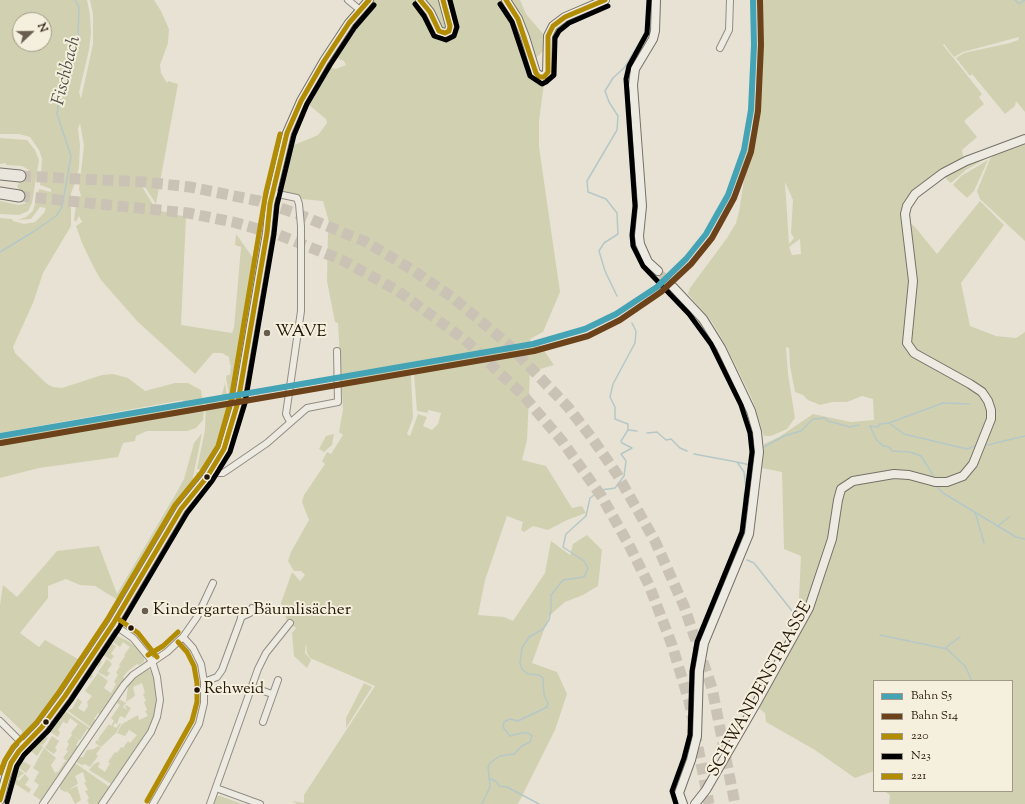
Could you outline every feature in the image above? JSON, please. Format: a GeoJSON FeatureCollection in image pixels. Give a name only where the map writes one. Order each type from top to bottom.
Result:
{"type":"FeatureCollection","features":[{"type":"Feature","properties":{"kind":"highway"},"geometry":{"type":"LineString","coordinates":[[0,174],[20,176]]}},
{"type":"Feature","properties":{"kind":"highway"},"geometry":{"type":"LineString","coordinates":[[0,193],[19,196]]}},
{"type":"Feature","properties":{"kind":"street"},"geometry":{"type":"LineString","coordinates":[[348,0],[360,10]]}},
{"type":"Feature","properties":{"kind":"street"},"geometry":{"type":"LineString","coordinates":[[0,800],[11,763],[24,745],[42,727],[61,702],[112,624],[181,509],[213,469],[224,449],[235,416],[273,193],[287,133],[294,113],[327,56],[369,0]]}},
{"type":"Feature","properties":{"kind":"street"},"geometry":{"type":"LineString","coordinates":[[420,0],[430,12],[439,31],[443,33],[448,32],[450,27],[443,0]]}},
{"type":"Feature","properties":{"kind":"street"},"geometry":{"type":"LineString","coordinates":[[506,0],[518,19],[526,36],[536,73],[542,77],[547,73],[548,36],[553,26],[565,17],[605,0]]}},
{"type":"Feature","properties":{"kind":"street"},"geometry":{"type":"LineString","coordinates":[[656,0],[656,22],[654,35],[635,69],[633,85],[642,206],[640,244],[648,262],[658,271]]}},
{"type":"Feature","properties":{"kind":"street"},"geometry":{"type":"LineString","coordinates":[[720,48],[730,30],[730,0]]}},
{"type":"Feature","properties":{"kind":"street","name":"SCHWANDENSTRASSE"},"geometry":{"type":"LineString","coordinates":[[695,804],[706,790],[809,608],[832,539],[841,489],[853,481],[894,474],[909,475],[941,482],[959,479],[973,464],[991,419],[991,410],[988,401],[982,392],[964,380],[914,353],[907,343],[913,281],[905,220],[907,206],[915,194],[952,167],[1025,139]]}},
{"type":"Feature","properties":{"kind":"street"},"geometry":{"type":"LineString","coordinates":[[273,193],[297,198],[301,226],[301,311],[286,414],[290,422]]}},
{"type":"Feature","properties":{"kind":"street"},"geometry":{"type":"LineString","coordinates":[[673,287],[694,309],[717,340],[748,402],[755,422],[759,452],[749,534],[704,643],[698,676],[697,736],[691,760],[679,793],[684,804],[691,804]]}},
{"type":"Feature","properties":{"kind":"street"},"geometry":{"type":"LineString","coordinates":[[213,469],[219,473],[223,473],[267,443],[307,408],[338,402],[337,351]]}},
{"type":"Feature","properties":{"kind":"street"},"geometry":{"type":"LineString","coordinates":[[43,804],[124,685],[133,675],[167,652],[183,637],[197,617],[213,583]]}},
{"type":"Feature","properties":{"kind":"street"},"geometry":{"type":"LineString","coordinates":[[204,682],[217,677],[222,670],[242,615],[250,613],[252,608]]}},
{"type":"Feature","properties":{"kind":"street"},"geometry":{"type":"LineString","coordinates":[[210,804],[252,687],[266,653],[290,623]]}},
{"type":"Feature","properties":{"kind":"street"},"geometry":{"type":"LineString","coordinates":[[102,804],[151,732],[157,717],[160,700],[159,687],[152,661],[133,638],[112,624]]}},
{"type":"Feature","properties":{"kind":"street"},"geometry":{"type":"LineString","coordinates":[[153,804],[199,724],[204,703],[204,682],[198,658],[193,648],[183,637]]}},
{"type":"Feature","properties":{"kind":"street"},"geometry":{"type":"LineString","coordinates":[[263,722],[278,680]]}},
{"type":"Feature","properties":{"kind":"street"},"geometry":{"type":"LineString","coordinates":[[252,687],[272,694]]}},
{"type":"Feature","properties":{"kind":"street"},"geometry":{"type":"LineString","coordinates":[[0,721],[24,745]]}},
{"type":"Feature","properties":{"kind":"street"},"geometry":{"type":"LineString","coordinates":[[216,788],[260,804]]}},
{"type":"Feature","properties":{"kind":"green space"},"geometry":{"type":"Polygon","coordinates":[[[0,0],[87,0],[91,33],[89,50],[79,92],[81,99],[93,44],[93,14],[90,0],[154,0],[169,29],[168,43],[160,65],[161,73],[167,83],[168,81],[178,84],[156,204],[143,184],[141,185],[152,203],[161,211],[186,217],[181,325],[232,333],[234,328],[241,247],[235,245],[236,234],[258,265],[234,410],[232,409],[226,378],[227,375],[230,375],[231,365],[229,357],[222,353],[213,353],[195,374],[137,321],[101,280],[94,268],[76,226],[82,222],[79,216],[76,222],[74,220],[77,198],[81,196],[79,189],[84,146],[80,123],[78,129],[80,145],[79,167],[76,181],[71,193],[71,226],[43,273],[33,303],[13,347],[15,353],[47,384],[53,387],[62,388],[102,375],[113,374],[128,378],[145,391],[175,383],[188,383],[201,390],[204,410],[203,420],[196,428],[187,431],[147,431],[136,436],[135,441],[123,443],[118,457],[39,468],[0,478],[0,439],[154,411],[157,412],[184,408],[183,400],[0,433],[0,218],[12,219],[13,221],[24,224],[35,222],[44,213],[46,208],[40,207],[31,219],[18,220],[26,217],[33,211],[39,189],[51,192],[51,189],[40,185],[42,159],[39,150],[30,137],[19,134],[0,134],[0,0]]]}},
{"type":"Feature","properties":{"kind":"green space"},"geometry":{"type":"Polygon","coordinates":[[[374,0],[520,0],[526,14],[544,35],[543,51],[533,61],[539,79],[544,83],[539,121],[539,147],[560,292],[543,332],[530,339],[532,346],[540,345],[554,365],[530,372],[527,440],[522,460],[546,466],[572,508],[582,506],[586,513],[567,520],[548,530],[533,526],[524,532],[521,530],[523,522],[507,516],[485,580],[478,615],[504,617],[513,621],[545,573],[551,541],[570,555],[573,544],[587,535],[602,550],[598,586],[583,595],[565,602],[549,616],[532,663],[557,672],[567,694],[555,730],[518,804],[297,804],[292,801],[304,803],[304,795],[375,686],[310,658],[307,653],[306,643],[305,653],[311,660],[307,668],[294,656],[292,633],[296,628],[287,621],[281,603],[292,572],[300,581],[305,575],[301,571],[294,571],[288,561],[291,552],[309,520],[302,502],[304,495],[325,464],[322,461],[327,452],[331,454],[343,435],[339,432],[343,410],[338,323],[335,322],[327,281],[328,229],[331,229],[323,201],[301,199],[295,195],[281,191],[279,185],[287,148],[318,135],[327,123],[326,119],[304,101],[326,67],[336,69],[346,65],[344,61],[339,59],[336,55],[336,49],[363,11],[374,0]],[[411,375],[413,418],[407,434],[410,436],[418,414],[427,417],[423,426],[432,430],[438,424],[441,413],[428,410],[428,413],[417,411],[414,375],[411,375]]]}},
{"type":"Feature","properties":{"kind":"green space"},"geometry":{"type":"Polygon","coordinates":[[[756,0],[1025,0],[1025,112],[1016,101],[1015,106],[1005,114],[972,74],[970,76],[956,58],[964,53],[1010,43],[1018,40],[1019,37],[963,52],[954,57],[944,44],[943,45],[982,94],[979,97],[984,104],[964,121],[977,137],[962,150],[963,156],[960,161],[918,188],[902,216],[915,227],[937,254],[980,201],[1004,225],[961,283],[970,326],[996,336],[1016,338],[1025,332],[1025,804],[889,804],[890,795],[886,792],[1013,792],[1013,680],[873,680],[873,771],[855,778],[815,750],[766,722],[765,713],[757,707],[804,623],[798,619],[801,556],[784,549],[782,472],[762,468],[764,444],[779,437],[813,414],[851,422],[874,420],[873,399],[862,396],[847,402],[832,402],[820,405],[795,392],[790,366],[789,348],[786,347],[788,374],[795,418],[787,429],[771,436],[764,436],[753,401],[726,346],[712,322],[688,294],[690,288],[727,238],[736,223],[745,173],[742,173],[739,185],[736,184],[752,131],[756,90],[758,23],[756,0]],[[785,182],[789,244],[794,238],[791,233],[793,200],[785,182]],[[800,239],[789,247],[792,255],[801,254],[800,239]]]}},
{"type":"Feature","properties":{"kind":"green space"},"geometry":{"type":"Polygon","coordinates":[[[0,138],[27,140],[35,150],[39,160],[32,203],[28,211],[19,215],[0,214],[0,201],[19,205],[26,203],[17,186],[29,170],[22,166],[6,165],[6,163],[0,164],[0,138]]]}},
{"type":"Feature","properties":{"kind":"green space"},"geometry":{"type":"Polygon","coordinates":[[[1025,141],[1025,241],[980,199],[977,191],[990,159],[996,153],[1025,141]]]}},
{"type":"Feature","properties":{"kind":"green space"},"geometry":{"type":"Polygon","coordinates":[[[990,156],[966,170],[951,183],[943,176],[970,162],[990,156]]]}},
{"type":"Feature","properties":{"kind":"green space"},"geometry":{"type":"Polygon","coordinates":[[[988,160],[974,191],[967,198],[953,185],[961,176],[988,160]]]}},
{"type":"Feature","properties":{"kind":"green space"},"geometry":{"type":"Polygon","coordinates":[[[225,383],[231,421],[227,436],[215,458],[213,456],[201,475],[196,479],[196,472],[201,473],[201,470],[197,469],[205,430],[206,401],[220,402],[225,383]]]}},
{"type":"Feature","properties":{"kind":"green space"},"geometry":{"type":"Polygon","coordinates":[[[202,433],[190,492],[121,602],[95,586],[80,585],[66,579],[48,586],[48,598],[20,633],[39,647],[45,640],[83,662],[63,694],[54,705],[53,704],[32,732],[24,740],[22,739],[19,736],[22,731],[0,710],[0,605],[3,585],[17,597],[57,551],[99,546],[117,594],[184,479],[194,443],[202,433]]]}},
{"type":"Feature","properties":{"kind":"green space"},"geometry":{"type":"Polygon","coordinates":[[[334,434],[332,445],[324,452],[319,449],[326,436],[334,434]]]}},
{"type":"Feature","properties":{"kind":"green space"},"geometry":{"type":"Polygon","coordinates":[[[117,636],[128,641],[137,648],[144,657],[144,662],[139,665],[137,664],[128,671],[119,665],[130,647],[123,642],[120,647],[113,642],[117,636]]]}},
{"type":"Feature","properties":{"kind":"green space"},"geometry":{"type":"Polygon","coordinates":[[[111,643],[116,646],[111,654],[114,656],[111,660],[103,655],[111,643]]]}},
{"type":"Feature","properties":{"kind":"green space"},"geometry":{"type":"Polygon","coordinates":[[[96,657],[102,662],[98,668],[99,663],[97,661],[94,665],[96,667],[91,679],[85,675],[82,679],[96,657]]]}},
{"type":"Feature","properties":{"kind":"green space"},"geometry":{"type":"Polygon","coordinates":[[[107,659],[112,664],[107,671],[110,673],[107,677],[98,672],[107,659]]]}},
{"type":"Feature","properties":{"kind":"green space"},"geometry":{"type":"Polygon","coordinates":[[[120,666],[128,671],[123,677],[125,679],[101,715],[98,713],[94,719],[97,721],[92,728],[68,711],[72,709],[78,698],[82,702],[78,708],[84,712],[88,706],[87,702],[92,696],[85,691],[98,673],[108,681],[104,688],[111,693],[116,684],[114,682],[118,675],[116,673],[120,666]]]}},
{"type":"Feature","properties":{"kind":"green space"},"geometry":{"type":"Polygon","coordinates":[[[148,669],[153,672],[155,678],[157,700],[156,711],[151,728],[113,785],[89,770],[98,762],[100,763],[98,767],[105,772],[110,763],[108,762],[115,752],[117,753],[121,747],[123,748],[128,741],[130,743],[137,735],[129,730],[125,736],[117,733],[122,724],[138,715],[139,720],[148,716],[145,711],[147,710],[144,702],[146,701],[143,694],[145,693],[142,683],[133,687],[135,696],[126,702],[128,686],[136,677],[148,669]]]}},
{"type":"Feature","properties":{"kind":"green space"},"geometry":{"type":"Polygon","coordinates":[[[364,683],[372,687],[346,728],[346,718],[364,683]]]}},
{"type":"Feature","properties":{"kind":"green space"},"geometry":{"type":"Polygon","coordinates":[[[119,699],[126,703],[123,707],[127,710],[126,705],[131,708],[125,718],[120,716],[117,724],[115,723],[113,726],[116,728],[120,723],[121,724],[116,733],[101,747],[95,743],[97,740],[100,742],[98,739],[109,724],[111,726],[114,721],[111,718],[120,705],[117,703],[119,699]]]}},
{"type":"Feature","properties":{"kind":"green space"},"geometry":{"type":"Polygon","coordinates":[[[62,709],[91,729],[90,731],[87,729],[80,740],[71,733],[78,724],[70,718],[67,724],[59,719],[57,715],[62,709]]]}},
{"type":"Feature","properties":{"kind":"green space"},"geometry":{"type":"Polygon","coordinates":[[[58,719],[63,722],[58,730],[60,732],[58,737],[49,731],[58,719]]]}},
{"type":"Feature","properties":{"kind":"green space"},"geometry":{"type":"Polygon","coordinates":[[[41,734],[48,738],[43,745],[40,744],[43,747],[37,756],[30,750],[27,754],[26,750],[41,734]]]}},
{"type":"Feature","properties":{"kind":"green space"},"geometry":{"type":"Polygon","coordinates":[[[72,735],[79,740],[76,745],[79,747],[68,762],[63,758],[68,751],[66,750],[69,744],[67,742],[72,735]]]}},
{"type":"Feature","properties":{"kind":"green space"},"geometry":{"type":"Polygon","coordinates":[[[52,736],[59,741],[55,748],[57,750],[54,754],[45,748],[52,736]]]}},
{"type":"Feature","properties":{"kind":"green space"},"geometry":{"type":"Polygon","coordinates":[[[98,746],[101,748],[96,754],[98,756],[90,767],[76,762],[79,757],[83,757],[87,750],[94,749],[98,746]]]}},
{"type":"Feature","properties":{"kind":"green space"},"geometry":{"type":"Polygon","coordinates":[[[44,748],[56,758],[51,765],[55,773],[58,772],[65,761],[68,763],[42,801],[33,795],[39,785],[34,781],[39,772],[33,768],[44,748]]]}},
{"type":"Feature","properties":{"kind":"green space"},"geometry":{"type":"Polygon","coordinates":[[[20,757],[21,760],[31,766],[26,773],[15,765],[20,757]]]}},
{"type":"Feature","properties":{"kind":"green space"},"geometry":{"type":"Polygon","coordinates":[[[75,763],[111,788],[99,804],[89,804],[87,800],[89,798],[85,791],[88,790],[84,783],[86,782],[83,772],[75,776],[78,783],[76,785],[65,792],[60,789],[60,786],[75,763]]]}},
{"type":"Feature","properties":{"kind":"green space"},"geometry":{"type":"Polygon","coordinates":[[[14,767],[24,773],[17,779],[19,781],[25,774],[29,779],[25,785],[31,789],[29,793],[9,780],[14,767]]]}},
{"type":"Feature","properties":{"kind":"green space"},"geometry":{"type":"Polygon","coordinates":[[[77,786],[81,800],[75,804],[70,794],[66,791],[77,786]]]}},
{"type":"Feature","properties":{"kind":"green space"},"geometry":{"type":"Polygon","coordinates":[[[217,796],[220,796],[242,804],[213,804],[217,796]]]}},
{"type":"Feature","properties":{"kind":"waterway","name":"Fischbach"},"geometry":{"type":"LineString","coordinates":[[0,252],[56,216],[62,207],[71,156],[57,114],[60,94],[71,73],[72,58],[78,37],[79,7],[75,0]]}},
{"type":"Feature","properties":{"kind":"waterway"},"geometry":{"type":"LineString","coordinates":[[648,0],[652,17]]}},
{"type":"Feature","properties":{"kind":"waterway"},"geometry":{"type":"LineString","coordinates":[[1015,0],[1019,4],[1025,0]]}},
{"type":"Feature","properties":{"kind":"waterway"},"geometry":{"type":"LineString","coordinates":[[617,296],[605,271],[599,251],[604,243],[618,234],[617,213],[606,199],[588,192],[587,181],[617,130],[618,116],[609,102],[605,91],[613,78],[625,67],[652,21]]}},
{"type":"Feature","properties":{"kind":"waterway"},"geometry":{"type":"LineString","coordinates":[[482,804],[490,787],[488,767],[490,763],[500,756],[514,754],[522,746],[530,742],[532,736],[528,733],[510,736],[503,727],[504,722],[510,719],[518,721],[547,707],[548,703],[544,695],[543,678],[539,675],[528,674],[522,669],[520,663],[522,648],[529,637],[543,629],[549,620],[551,595],[563,580],[584,577],[588,568],[584,561],[563,547],[566,534],[586,516],[590,498],[601,490],[615,488],[624,476],[626,461],[621,454],[632,448],[621,441],[628,430],[628,424],[615,419],[615,407],[610,397],[613,384],[635,343],[636,331],[632,323]]}},
{"type":"Feature","properties":{"kind":"waterway"},"geometry":{"type":"LineString","coordinates":[[889,423],[943,403],[969,404]]}},
{"type":"Feature","properties":{"kind":"waterway"},"geometry":{"type":"LineString","coordinates":[[764,447],[784,436],[801,431],[813,419],[825,418],[828,421],[850,427],[859,425]]}},
{"type":"Feature","properties":{"kind":"waterway"},"geometry":{"type":"LineString","coordinates":[[870,426],[878,427],[880,424],[889,423],[904,434],[967,449],[975,446]]}},
{"type":"Feature","properties":{"kind":"waterway"},"geometry":{"type":"LineString","coordinates":[[870,426],[876,439],[883,446],[889,447],[892,451],[910,452],[921,456],[933,475]]}},
{"type":"Feature","properties":{"kind":"waterway"},"geometry":{"type":"LineString","coordinates":[[629,430],[637,431]]}},
{"type":"Feature","properties":{"kind":"waterway"},"geometry":{"type":"LineString","coordinates":[[647,433],[657,432],[666,440],[671,439],[680,448],[687,451]]}},
{"type":"Feature","properties":{"kind":"waterway"},"geometry":{"type":"LineString","coordinates":[[987,445],[1025,436]]}},
{"type":"Feature","properties":{"kind":"waterway"},"geometry":{"type":"LineString","coordinates":[[694,454],[737,462],[744,472],[746,488],[744,496],[744,522],[738,537],[738,544]]}},
{"type":"Feature","properties":{"kind":"waterway"},"geometry":{"type":"LineString","coordinates":[[737,462],[750,465]]}},
{"type":"Feature","properties":{"kind":"waterway"},"geometry":{"type":"LineString","coordinates":[[936,486],[943,493],[1016,537],[1025,539]]}},
{"type":"Feature","properties":{"kind":"waterway"},"geometry":{"type":"LineString","coordinates":[[975,512],[984,543]]}},
{"type":"Feature","properties":{"kind":"waterway"},"geometry":{"type":"LineString","coordinates":[[998,526],[1009,517]]}},
{"type":"Feature","properties":{"kind":"waterway"},"geometry":{"type":"LineString","coordinates":[[747,560],[754,563],[796,616]]}},
{"type":"Feature","properties":{"kind":"waterway"},"geometry":{"type":"LineString","coordinates":[[880,635],[947,649],[965,666],[972,680]]}},
{"type":"Feature","properties":{"kind":"waterway"},"geometry":{"type":"LineString","coordinates":[[945,648],[960,637]]}},
{"type":"Feature","properties":{"kind":"waterway"},"geometry":{"type":"LineString","coordinates":[[489,778],[497,782],[499,786],[507,787],[539,804]]}},
{"type":"Feature","properties":{"kind":"tunnel"},"geometry":{"type":"LineString","coordinates":[[20,176],[144,182],[190,187],[259,201],[298,214],[366,242],[411,269],[452,297],[508,344],[568,407],[592,438],[617,474],[655,541],[684,606],[712,688],[735,804]]}},
{"type":"Feature","properties":{"kind":"tunnel"},"geometry":{"type":"LineString","coordinates":[[19,196],[188,213],[233,222],[279,235],[342,260],[398,291],[465,340],[522,394],[562,441],[602,497],[630,547],[649,585],[672,645],[689,701],[709,804]]}},
{"type":"Feature","properties":{"kind":"tunnel"},"geometry":{"type":"LineString","coordinates":[[658,271],[673,287]]}},
{"type":"Feature","properties":{"kind":"rail line","name":"S5"},"geometry":{"type":"LineString","coordinates":[[0,436],[533,344],[585,329],[616,314],[657,287],[686,259],[706,234],[728,195],[744,150],[751,110],[754,45],[753,0]]}},
{"type":"Feature","properties":{"kind":"rail line","name":"S14"},"geometry":{"type":"LineString","coordinates":[[1,443],[534,351],[588,336],[620,320],[661,292],[691,264],[712,238],[734,198],[751,152],[758,111],[761,45],[760,0]]}},
{"type":"Feature","properties":{"kind":"transit line","name":"220"},"geometry":{"type":"LineString","coordinates":[[0,800],[11,763],[19,751],[42,727],[65,696],[113,624],[181,509],[207,477],[224,449],[238,402],[267,233],[270,204],[287,133],[301,101],[324,61],[349,23],[369,0]]}},
{"type":"Feature","properties":{"kind":"transit line","name":"220"},"geometry":{"type":"LineString","coordinates":[[420,0],[430,12],[439,31],[445,33],[449,31],[450,26],[443,0]]}},
{"type":"Feature","properties":{"kind":"transit line","name":"N23"},"geometry":{"type":"LineString","coordinates":[[415,4],[424,16],[434,36],[446,40],[454,36],[457,27],[450,0]]}},
{"type":"Feature","properties":{"kind":"transit line","name":"220"},"geometry":{"type":"LineString","coordinates":[[506,0],[518,19],[536,73],[539,77],[544,77]]}},
{"type":"Feature","properties":{"kind":"transit line","name":"220"},"geometry":{"type":"LineString","coordinates":[[544,77],[548,72],[548,36],[553,26],[565,17],[605,0]]}},
{"type":"Feature","properties":{"kind":"transit line","name":"N23"},"geometry":{"type":"LineString","coordinates":[[649,0],[647,33],[629,66],[626,79],[635,206],[632,235],[633,246],[643,266],[689,314],[711,344],[741,405],[750,433],[752,452],[742,532],[697,642],[692,671],[690,735],[684,758],[672,791],[676,804]]}},
{"type":"Feature","properties":{"kind":"transit line","name":"N23"},"geometry":{"type":"LineString","coordinates":[[500,4],[512,22],[530,76],[542,84],[554,75],[555,38],[559,31],[569,23],[608,6]]}},
{"type":"Feature","properties":{"kind":"transit line","name":"N23"},"geometry":{"type":"LineString","coordinates":[[7,802],[17,766],[24,755],[48,731],[71,700],[119,628],[187,513],[212,481],[230,452],[245,403],[274,234],[277,205],[294,135],[307,104],[330,65],[355,27],[374,5]]}},
{"type":"Feature","properties":{"kind":"transit line","name":"221"},"geometry":{"type":"LineString","coordinates":[[0,773],[5,760],[13,747],[37,722],[59,692],[107,620],[175,505],[201,473],[218,446],[231,400],[266,192],[280,134]]}},
{"type":"Feature","properties":{"kind":"transit line","name":"221"},"geometry":{"type":"LineString","coordinates":[[117,618],[138,633],[157,657]]}},
{"type":"Feature","properties":{"kind":"transit line","name":"221"},"geometry":{"type":"LineString","coordinates":[[148,655],[163,646],[178,632]]}},
{"type":"Feature","properties":{"kind":"transit line","name":"221"},"geometry":{"type":"LineString","coordinates":[[147,801],[192,721],[197,702],[197,683],[194,666],[187,652],[178,642]]}},
{"type":"Feature","properties":{"kind":"place","name":"WAVE"},"geometry":{"type":"Point","coordinates":[267,333]}},
{"type":"Feature","properties":{"kind":"place","name":"Kindergarten Bäumlisächer"},"geometry":{"type":"Point","coordinates":[145,611]}},
{"type":"Feature","properties":{"kind":"place","name":"Rehweid"},"geometry":{"type":"Point","coordinates":[197,690]}}]}
